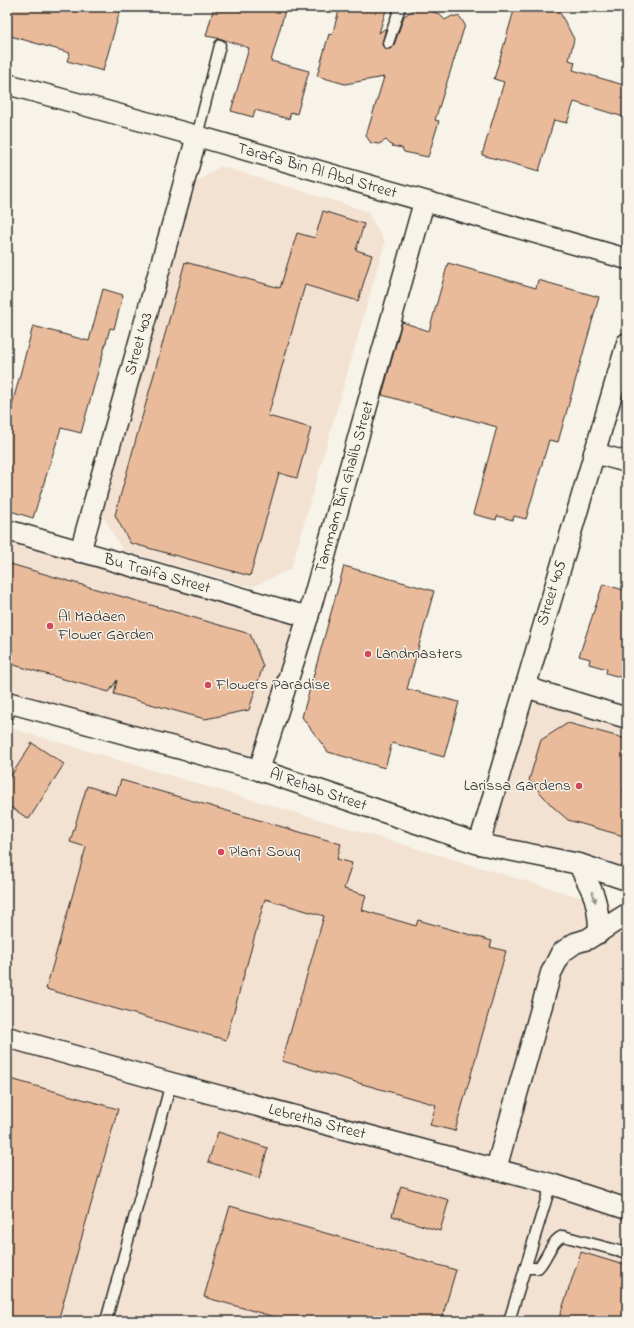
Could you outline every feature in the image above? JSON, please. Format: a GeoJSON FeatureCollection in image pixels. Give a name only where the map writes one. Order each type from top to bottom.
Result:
{"type":"FeatureCollection","features":[{"type":"Feature","properties":{"kind":"street","name":"Tarafa Bin Al Abd Street"},"geometry":{"type":"LineString","coordinates":[[7,84],[197,136],[627,259]]}},
{"type":"Feature","properties":{"kind":"street","name":"Street 403"},"geometry":{"type":"LineString","coordinates":[[80,552],[197,136]]}},
{"type":"Feature","properties":{"kind":"street","name":"Tammam Bin Ghalib Street"},"geometry":{"type":"LineString","coordinates":[[259,770],[308,617],[424,202]]}},
{"type":"Feature","properties":{"kind":"street","name":"Street 405"},"geometry":{"type":"LineString","coordinates":[[479,844],[627,343]]}},
{"type":"Feature","properties":{"kind":"street"},"geometry":{"type":"LineString","coordinates":[[594,453],[627,462]]}},
{"type":"Feature","properties":{"kind":"street","name":"Bu Traifa Street"},"geometry":{"type":"LineString","coordinates":[[7,530],[308,617]]}},
{"type":"Feature","properties":{"kind":"street"},"geometry":{"type":"LineString","coordinates":[[525,686],[627,718]]}},
{"type":"Feature","properties":{"kind":"street","name":"Al Rehab Street"},"geometry":{"type":"LineString","coordinates":[[9,708],[259,770],[479,844],[579,864],[627,880]]}},
{"type":"Feature","properties":{"kind":"street"},"geometry":{"type":"LineString","coordinates":[[579,864],[584,878],[594,896],[598,913],[599,933]]}},
{"type":"Feature","properties":{"kind":"street"},"geometry":{"type":"LineString","coordinates":[[496,1169],[551,973],[561,954],[575,942],[588,939],[627,914]]}},
{"type":"Feature","properties":{"kind":"street","name":"Lebretha Street"},"geometry":{"type":"LineString","coordinates":[[7,1037],[171,1083],[551,1184],[627,1209]]}},
{"type":"Feature","properties":{"kind":"lane"},"geometry":{"type":"LineString","coordinates":[[388,43],[400,7]]}},
{"type":"Feature","properties":{"kind":"lane"},"geometry":{"type":"LineString","coordinates":[[197,136],[220,45]]}},
{"type":"Feature","properties":{"kind":"lane"},"geometry":{"type":"LineString","coordinates":[[106,1321],[171,1083]]}},
{"type":"Feature","properties":{"kind":"lane"},"geometry":{"type":"LineString","coordinates":[[509,1321],[551,1184]]}},
{"type":"Feature","properties":{"kind":"lane"},"geometry":{"type":"LineString","coordinates":[[525,1268],[538,1268],[545,1261],[552,1245],[559,1238],[564,1236],[627,1253]]}},
{"type":"Feature","properties":{"kind":"shaded area"},"geometry":{"type":"Polygon","coordinates":[[[220,166],[367,211],[385,242],[291,569],[252,587],[123,551],[101,513],[195,183],[220,166]]]}},
{"type":"Feature","properties":{"kind":"shaded area"},"geometry":{"type":"Polygon","coordinates":[[[7,542],[295,622],[248,773],[7,704],[7,542]]]}},
{"type":"Feature","properties":{"kind":"shaded area"},"geometry":{"type":"Polygon","coordinates":[[[528,696],[627,726],[627,874],[487,839],[528,696]]]}},
{"type":"Feature","properties":{"kind":"shaded area"},"geometry":{"type":"Polygon","coordinates":[[[7,727],[627,911],[627,1321],[7,1321],[7,727]]]}},
{"type":"Feature","properties":{"kind":"building"},"geometry":{"type":"Polygon","coordinates":[[[7,7],[121,7],[103,71],[67,61],[70,53],[7,35],[7,7]]]}},
{"type":"Feature","properties":{"kind":"building"},"geometry":{"type":"Polygon","coordinates":[[[214,7],[286,7],[271,61],[309,71],[297,114],[291,112],[289,119],[255,110],[253,117],[231,111],[249,48],[222,39],[206,36],[214,7]]]}},
{"type":"Feature","properties":{"kind":"building"},"geometry":{"type":"Polygon","coordinates":[[[340,7],[387,7],[379,33],[386,28],[382,44],[386,49],[390,49],[394,45],[404,16],[418,7],[439,14],[445,20],[452,16],[460,17],[465,25],[435,120],[439,121],[428,157],[404,152],[402,148],[392,146],[386,140],[379,144],[371,143],[366,136],[384,77],[345,84],[317,76],[329,34],[332,35],[340,7]]]}},
{"type":"Feature","properties":{"kind":"building"},"geometry":{"type":"Polygon","coordinates":[[[515,7],[557,7],[574,39],[569,60],[575,62],[573,70],[627,86],[627,118],[574,102],[567,123],[554,120],[539,171],[482,155],[504,82],[494,79],[515,7]]]}},
{"type":"Feature","properties":{"kind":"building"},"geometry":{"type":"Polygon","coordinates":[[[323,211],[364,224],[356,250],[372,255],[358,301],[305,285],[268,416],[311,428],[297,478],[279,473],[250,576],[130,543],[115,515],[185,262],[280,288],[297,233],[315,238],[323,211]]]}},
{"type":"Feature","properties":{"kind":"building"},"geometry":{"type":"Polygon","coordinates":[[[448,263],[536,288],[538,280],[599,297],[558,442],[549,440],[526,519],[514,516],[513,520],[497,516],[496,520],[473,514],[497,427],[382,395],[402,322],[429,331],[448,263]]]}},
{"type":"Feature","properties":{"kind":"building"},"geometry":{"type":"Polygon","coordinates":[[[103,289],[123,295],[114,329],[110,328],[81,433],[61,428],[33,518],[7,510],[7,424],[33,326],[89,341],[103,289]]]}},
{"type":"Feature","properties":{"kind":"building"},"geometry":{"type":"Polygon","coordinates":[[[7,563],[250,634],[263,666],[249,710],[205,719],[114,694],[117,680],[109,692],[7,663],[7,563]]]}},
{"type":"Feature","properties":{"kind":"building","name":"Landmasters"},"geometry":{"type":"Polygon","coordinates":[[[344,566],[434,591],[407,689],[459,702],[444,757],[392,743],[385,768],[328,752],[302,717],[344,566]]]}},
{"type":"Feature","properties":{"kind":"building"},"geometry":{"type":"Polygon","coordinates":[[[603,584],[627,591],[627,679],[606,673],[607,669],[589,664],[590,659],[579,656],[603,584]]]}},
{"type":"Feature","properties":{"kind":"building","name":"Larissa Gardens"},"geometry":{"type":"Polygon","coordinates":[[[568,723],[627,739],[627,777],[623,792],[627,793],[627,837],[568,820],[552,806],[529,780],[541,740],[568,723]]]}},
{"type":"Feature","properties":{"kind":"building"},"geometry":{"type":"Polygon","coordinates":[[[32,743],[64,764],[29,819],[7,805],[7,782],[32,743]]]}},
{"type":"Feature","properties":{"kind":"building"},"geometry":{"type":"Polygon","coordinates":[[[121,780],[341,844],[337,859],[352,863],[344,889],[366,895],[362,910],[416,926],[418,920],[492,941],[490,947],[506,951],[455,1131],[430,1125],[436,1105],[282,1061],[324,916],[265,899],[226,1040],[46,989],[86,847],[70,842],[87,786],[116,795],[121,780]]]}},
{"type":"Feature","properties":{"kind":"building"},"geometry":{"type":"Polygon","coordinates":[[[7,1078],[118,1109],[58,1321],[7,1321],[7,1078]]]}},
{"type":"Feature","properties":{"kind":"building"},"geometry":{"type":"Polygon","coordinates":[[[218,1132],[268,1148],[259,1178],[208,1162],[218,1132]]]}},
{"type":"Feature","properties":{"kind":"building"},"geometry":{"type":"Polygon","coordinates":[[[401,1186],[449,1200],[440,1231],[392,1216],[401,1186]]]}},
{"type":"Feature","properties":{"kind":"building"},"geometry":{"type":"Polygon","coordinates":[[[230,1206],[456,1270],[441,1321],[289,1321],[204,1297],[230,1206]]]}},
{"type":"Feature","properties":{"kind":"building"},"geometry":{"type":"Polygon","coordinates":[[[581,1252],[627,1266],[627,1321],[558,1321],[581,1252]]]}},
{"type":"Feature","properties":{"kind":"place","name":"Al Madaen Flower Garden"},"geometry":{"type":"Point","coordinates":[50,626]}},
{"type":"Feature","properties":{"kind":"place","name":"Landmasters"},"geometry":{"type":"Point","coordinates":[368,654]}},
{"type":"Feature","properties":{"kind":"place","name":"Flowers Paradise"},"geometry":{"type":"Point","coordinates":[208,685]}},
{"type":"Feature","properties":{"kind":"place","name":"Larissa Gardens"},"geometry":{"type":"Point","coordinates":[579,786]}},
{"type":"Feature","properties":{"kind":"place","name":"Plant Souq"},"geometry":{"type":"Point","coordinates":[221,852]}}]}
